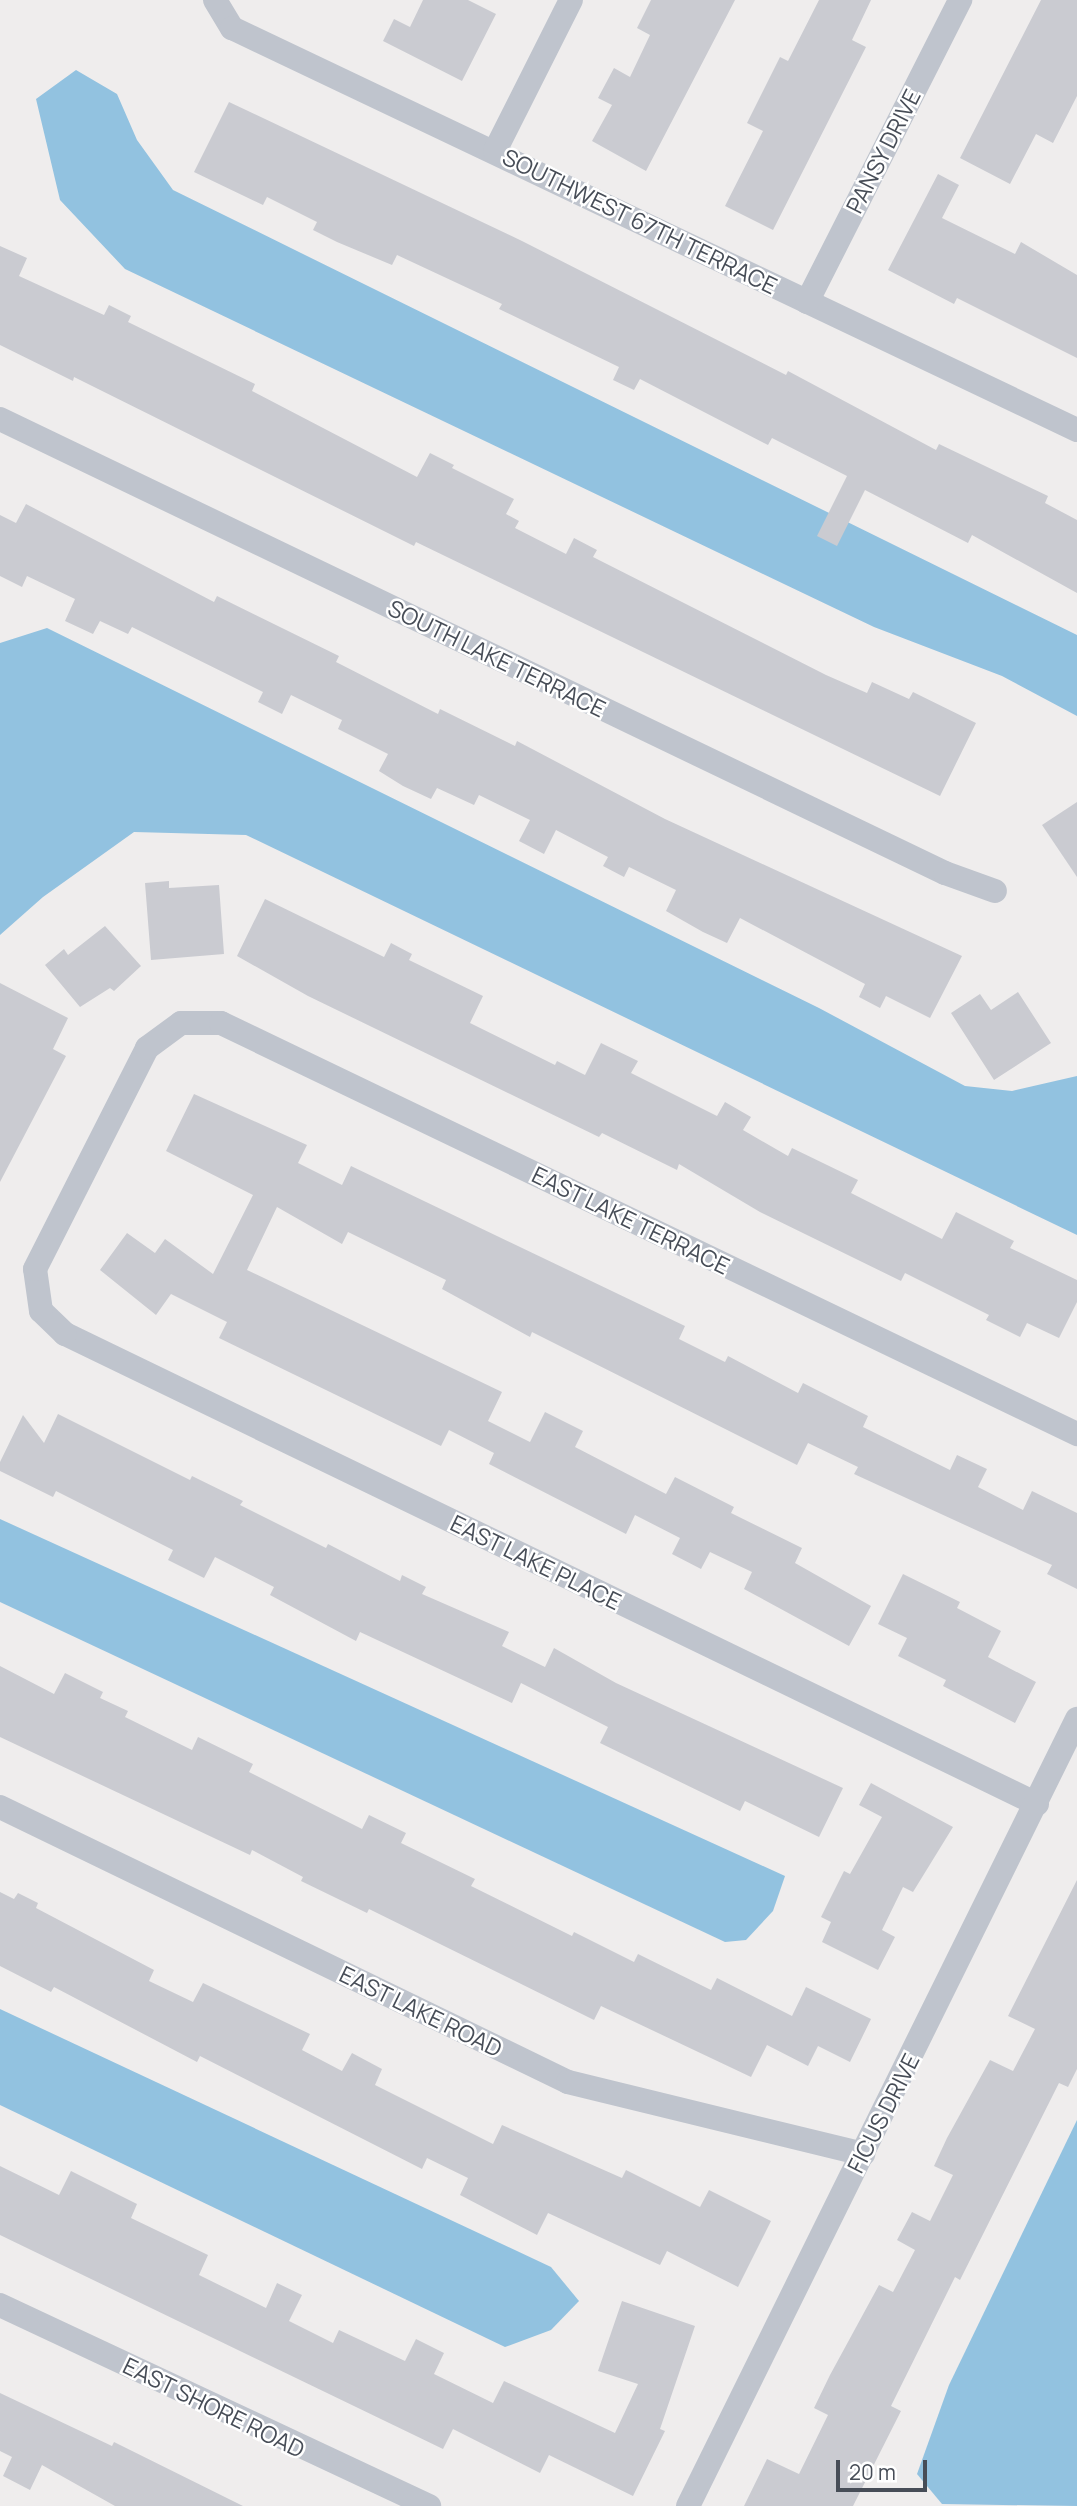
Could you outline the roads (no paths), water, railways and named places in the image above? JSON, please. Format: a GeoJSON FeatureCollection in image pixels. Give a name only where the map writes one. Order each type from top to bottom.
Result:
{"type":"FeatureCollection","features":[{"type":"Feature","properties":{"kind":"street","name":"SOUTHWEST 67TH TERRACE"},"geometry":{"type":"LineString","coordinates":[[215,0],[232,28],[1077,430]]}},
{"type":"Feature","properties":{"kind":"street"},"geometry":{"type":"LineString","coordinates":[[495,151],[571,0]]}},
{"type":"Feature","properties":{"kind":"street","name":"PANSY DRIVE"},"geometry":{"type":"LineString","coordinates":[[807,302],[960,0]]}},
{"type":"Feature","properties":{"kind":"street","name":"SOUTH LAKE TERRACE"},"geometry":{"type":"LineString","coordinates":[[0,419],[944,873],[996,891]]}},
{"type":"Feature","properties":{"kind":"street","name":"EAST LAKE TERRACE"},"geometry":{"type":"LineString","coordinates":[[41,1311],[35,1269],[147,1048],[181,1023],[221,1023],[1077,1434]]}},
{"type":"Feature","properties":{"kind":"street","name":"EAST LAKE PLACE"},"geometry":{"type":"LineString","coordinates":[[41,1311],[65,1334],[1037,1804]]}},
{"type":"Feature","properties":{"kind":"street","name":"FICUS DRIVE"},"geometry":{"type":"LineString","coordinates":[[688,2506],[1077,1719]]}},
{"type":"Feature","properties":{"kind":"street","name":"EAST LAKE ROAD"},"geometry":{"type":"LineString","coordinates":[[0,1807],[568,2082],[863,2154]]}},
{"type":"Feature","properties":{"kind":"street","name":"EAST SHORE ROAD"},"geometry":{"type":"LineString","coordinates":[[0,2305],[429,2506]]}},
{"type":"Feature","properties":{"kind":"water"},"geometry":{"type":"Polygon","coordinates":[[[76,70],[117,94],[137,140],[173,190],[1077,635],[1077,716],[1002,676],[874,627],[125,269],[60,200],[36,99],[76,70]]]}},
{"type":"Feature","properties":{"kind":"water"},"geometry":{"type":"Polygon","coordinates":[[[47,628],[819,1008],[965,1086],[1012,1091],[1077,1076],[1077,1235],[246,835],[134,832],[43,897],[0,935],[0,643],[47,628]]]}},
{"type":"Feature","properties":{"kind":"water"},"geometry":{"type":"Polygon","coordinates":[[[0,1519],[785,1876],[773,1911],[746,1940],[725,1942],[0,1602],[0,1519]]]}},
{"type":"Feature","properties":{"kind":"water"},"geometry":{"type":"Polygon","coordinates":[[[0,2009],[551,2267],[579,2301],[551,2330],[505,2347],[0,2105],[0,2009]]]}},
{"type":"Feature","properties":{"kind":"water"},"geometry":{"type":"Polygon","coordinates":[[[1077,2120],[1077,2506],[942,2504],[917,2474],[949,2385],[1077,2120]]]}}]}
